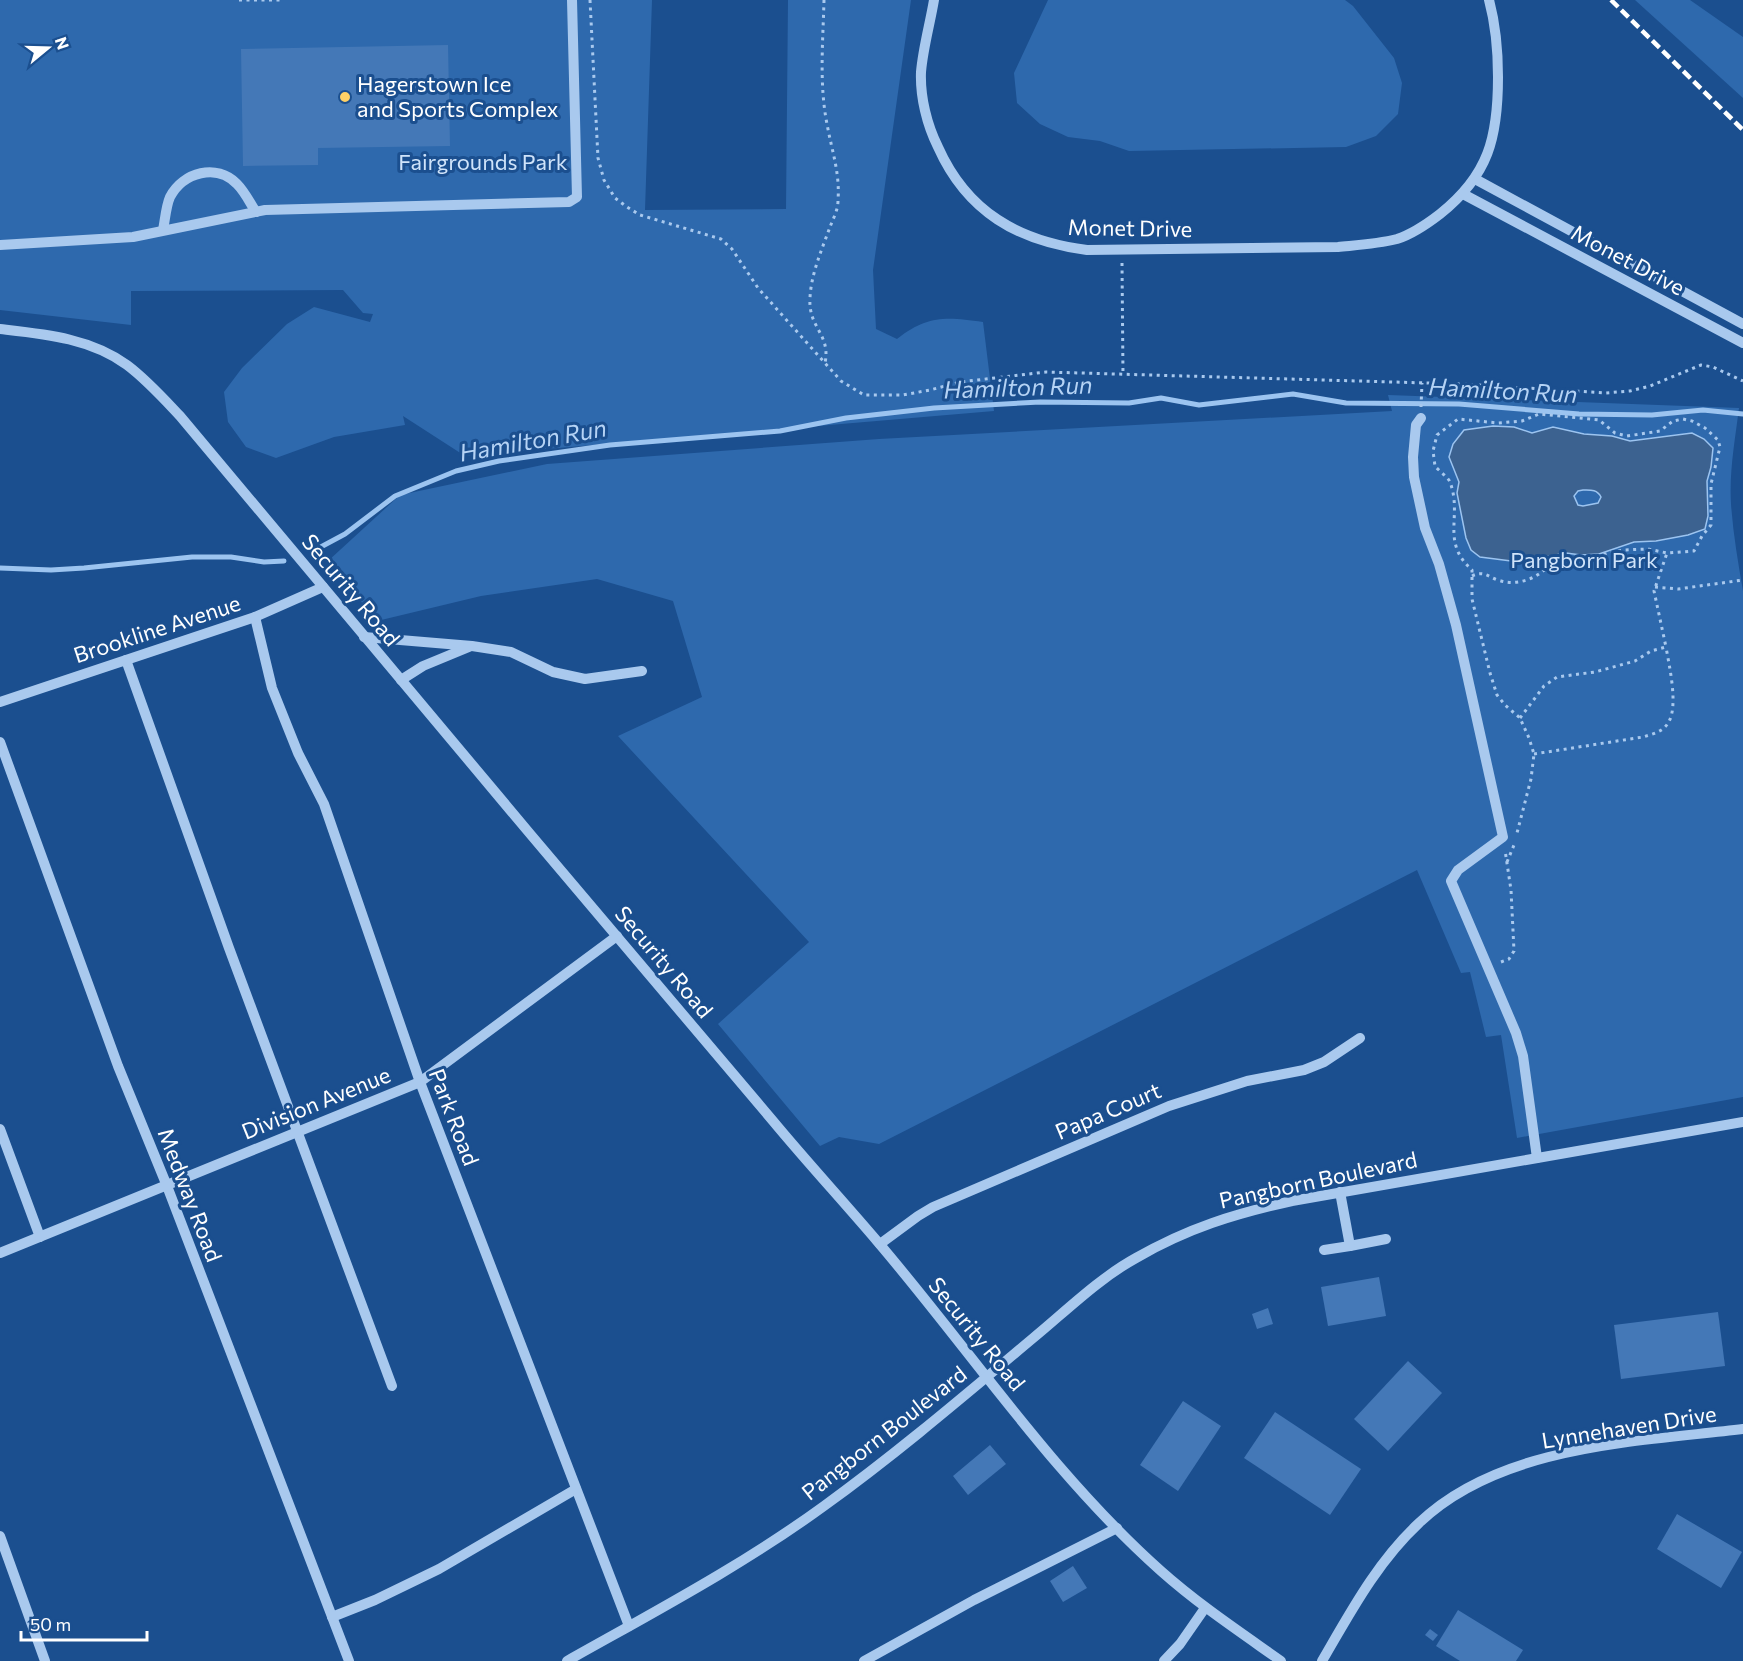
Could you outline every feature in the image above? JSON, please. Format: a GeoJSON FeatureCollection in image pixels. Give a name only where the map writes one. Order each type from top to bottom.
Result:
{"type":"FeatureCollection","features":[{"type":"Feature","properties":{"kind":"street"},"geometry":{"type":"LineString","coordinates":[[0,245],[133,237],[256,212],[569,202],[577,197],[572,0]]}},
{"type":"Feature","properties":{"kind":"street","name":"Monet Drive"},"geometry":{"type":"LineString","coordinates":[[934,0],[921,73],[925,109],[932,134],[944,162],[960,186],[983,210],[1004,225],[1058,246],[1087,250],[1338,247],[1374,244],[1399,238],[1427,225],[1463,194],[1475,179],[1495,134],[1498,107],[1497,41],[1489,0]]}},
{"type":"Feature","properties":{"kind":"street"},"geometry":{"type":"LineString","coordinates":[[163,230],[170,198],[181,182],[191,175],[209,172],[225,175],[238,184],[256,212]]}},
{"type":"Feature","properties":{"kind":"street","name":"Monet Drive"},"geometry":{"type":"LineString","coordinates":[[1475,179],[1743,324]]}},
{"type":"Feature","properties":{"kind":"street","name":"Monet Drive"},"geometry":{"type":"LineString","coordinates":[[1463,194],[1743,344]]}},
{"type":"Feature","properties":{"kind":"street","name":"Security Road"},"geometry":{"type":"LineString","coordinates":[[0,328],[64,337],[98,349],[126,364],[153,387],[180,416],[776,1125],[880,1244],[986,1377],[1066,1472],[1116,1528],[1160,1570],[1205,1608],[1281,1661]]}},
{"type":"Feature","properties":{"kind":"street"},"geometry":{"type":"LineString","coordinates":[[1421,418],[1416,425],[1414,477],[1425,528],[1439,564],[1455,625],[1503,837],[1458,870],[1451,881],[1509,1013],[1523,1056],[1537,1158]]}},
{"type":"Feature","properties":{"kind":"street","name":"Brookline Avenue"},"geometry":{"type":"LineString","coordinates":[[0,702],[255,617],[323,587]]}},
{"type":"Feature","properties":{"kind":"street","name":"Park Road"},"geometry":{"type":"LineString","coordinates":[[255,617],[272,688],[298,753],[324,804],[420,1082],[629,1626]]}},
{"type":"Feature","properties":{"kind":"street"},"geometry":{"type":"LineString","coordinates":[[364,637],[472,646],[511,652],[554,672],[585,680],[642,670]]}},
{"type":"Feature","properties":{"kind":"street"},"geometry":{"type":"LineString","coordinates":[[402,681],[423,666],[472,646]]}},
{"type":"Feature","properties":{"kind":"street"},"geometry":{"type":"LineString","coordinates":[[126,660],[297,1132],[392,1386]]}},
{"type":"Feature","properties":{"kind":"street","name":"Medway Road"},"geometry":{"type":"LineString","coordinates":[[0,742],[114,1055],[167,1186],[349,1661]]}},
{"type":"Feature","properties":{"kind":"street","name":"Division Avenue"},"geometry":{"type":"LineString","coordinates":[[0,1253],[420,1082],[616,936]]}},
{"type":"Feature","properties":{"kind":"street","name":"Papa Court"},"geometry":{"type":"LineString","coordinates":[[880,1244],[918,1216],[933,1208],[1158,1111],[1247,1081],[1304,1070],[1324,1062],[1360,1038]]}},
{"type":"Feature","properties":{"kind":"street","name":"Pangborn Boulevard"},"geometry":{"type":"LineString","coordinates":[[567,1661],[720,1575],[823,1507],[942,1415],[1132,1259],[1168,1240],[1202,1225],[1240,1213],[1340,1192],[1743,1122]]}},
{"type":"Feature","properties":{"kind":"street"},"geometry":{"type":"LineString","coordinates":[[0,1129],[40,1238]]}},
{"type":"Feature","properties":{"kind":"street"},"geometry":{"type":"LineString","coordinates":[[1340,1192],[1350,1246]]}},
{"type":"Feature","properties":{"kind":"street"},"geometry":{"type":"LineString","coordinates":[[1324,1250],[1386,1239]]}},
{"type":"Feature","properties":{"kind":"street","name":"Lynnehaven Drive"},"geometry":{"type":"LineString","coordinates":[[1322,1661],[1361,1594],[1383,1562],[1419,1522],[1458,1493],[1484,1480],[1535,1461],[1570,1452],[1743,1429]]}},
{"type":"Feature","properties":{"kind":"street"},"geometry":{"type":"LineString","coordinates":[[332,1617],[375,1600],[439,1569],[576,1489]]}},
{"type":"Feature","properties":{"kind":"street"},"geometry":{"type":"LineString","coordinates":[[864,1661],[974,1600],[1116,1528]]}},
{"type":"Feature","properties":{"kind":"street"},"geometry":{"type":"LineString","coordinates":[[0,1536],[45,1661]]}},
{"type":"Feature","properties":{"kind":"street"},"geometry":{"type":"LineString","coordinates":[[1164,1661],[1180,1644],[1205,1608]]}},
{"type":"Feature","properties":{"kind":"path"},"geometry":{"type":"LineString","coordinates":[[239,0],[280,0]]}},
{"type":"Feature","properties":{"kind":"path"},"geometry":{"type":"LineString","coordinates":[[590,0],[598,158],[604,180],[615,198],[640,215],[720,239],[732,249],[758,288],[841,381],[864,395],[903,395],[960,381],[1046,372],[1422,383],[1606,393],[1650,386],[1701,365],[1743,381]]}},
{"type":"Feature","properties":{"kind":"path"},"geometry":{"type":"LineString","coordinates":[[824,0],[822,64],[826,123],[839,177],[838,205],[812,281],[810,298],[811,318],[825,341],[828,351],[825,363]]}},
{"type":"Feature","properties":{"kind":"path"},"geometry":{"type":"LineString","coordinates":[[1121,249],[1123,375]]}},
{"type":"Feature","properties":{"kind":"path"},"geometry":{"type":"LineString","coordinates":[[1422,383],[1422,390]]}},
{"type":"Feature","properties":{"kind":"path"},"geometry":{"type":"LineString","coordinates":[[1472,576],[1477,573],[1486,573],[1497,580],[1510,583],[1541,574],[1556,558],[1590,556],[1624,550],[1648,549],[1667,553],[1694,551],[1711,525],[1711,484],[1720,447],[1718,440],[1705,428],[1683,419],[1673,421],[1660,431],[1627,436],[1615,433],[1599,420],[1539,414],[1522,421],[1498,423],[1458,418],[1437,435],[1433,451],[1435,466],[1450,480],[1455,514],[1453,539],[1456,551],[1472,570],[1472,576],[1472,599],[1477,625],[1497,694],[1505,705],[1520,718],[1530,738],[1534,754],[1531,779],[1508,862]]}},
{"type":"Feature","properties":{"kind":"path"},"geometry":{"type":"LineString","coordinates":[[1534,754],[1643,737],[1658,732],[1669,723],[1673,705],[1666,647],[1654,591],[1667,553]]}},
{"type":"Feature","properties":{"kind":"path"},"geometry":{"type":"LineString","coordinates":[[1655,587],[1678,589],[1743,580]]}},
{"type":"Feature","properties":{"kind":"path"},"geometry":{"type":"LineString","coordinates":[[1520,718],[1544,686],[1557,677],[1595,672],[1635,661],[1651,651],[1666,647]]}},
{"type":"Feature","properties":{"kind":"path"},"geometry":{"type":"LineString","coordinates":[[1488,966],[1509,958],[1514,951],[1511,890],[1503,837]]}},
{"type":"Feature","properties":{"kind":"green space","name":"Fairgrounds Park"},"geometry":{"type":"Polygon","coordinates":[[[0,0],[652,0],[645,210],[786,209],[788,0],[911,0],[873,270],[876,329],[897,339],[918,326],[938,320],[958,319],[983,322],[994,411],[465,456],[403,416],[405,425],[334,437],[276,458],[246,447],[228,422],[224,392],[242,368],[287,324],[314,307],[370,322],[373,314],[363,313],[343,290],[131,291],[131,325],[0,310],[0,0]]]}},
{"type":"Feature","properties":{"kind":"green space"},"geometry":{"type":"Polygon","coordinates":[[[1048,0],[1345,0],[1353,6],[1394,58],[1402,83],[1398,114],[1376,136],[1346,147],[1129,151],[1100,141],[1068,137],[1040,124],[1017,103],[1014,73],[1048,0]]]}},
{"type":"Feature","properties":{"kind":"green space"},"geometry":{"type":"Polygon","coordinates":[[[1635,0],[1690,0],[1743,37],[1743,98],[1635,0]]]}},
{"type":"Feature","properties":{"kind":"green space","name":"Pangborn Park"},"geometry":{"type":"Polygon","coordinates":[[[1388,395],[1739,408],[1731,492],[1734,537],[1743,591],[1743,1097],[1517,1138],[1501,1035],[1486,1037],[1470,972],[1461,973],[1417,870],[879,1144],[839,1137],[820,1146],[718,1024],[809,942],[618,736],[702,697],[673,601],[597,579],[481,596],[377,621],[328,561],[400,495],[547,464],[879,439],[1392,411],[1388,395]]]}},
{"type":"Feature","properties":{"kind":"shaded area"},"geometry":{"type":"Polygon","coordinates":[[[1493,426],[1514,427],[1532,433],[1553,427],[1630,441],[1692,433],[1704,439],[1713,448],[1707,481],[1708,516],[1705,529],[1656,541],[1634,542],[1599,554],[1566,553],[1519,562],[1480,557],[1471,550],[1466,538],[1457,493],[1459,482],[1449,457],[1453,444],[1464,430],[1493,426]],[[1586,490],[1578,491],[1574,496],[1578,505],[1598,503],[1601,497],[1599,494],[1586,490]]]}},
{"type":"Feature","properties":{"kind":"building","name":"Hagerstown Ice and Sports Complex"},"geometry":{"type":"Polygon","coordinates":[[[448,45],[450,146],[318,148],[318,165],[243,166],[241,49],[448,45]]]}},
{"type":"Feature","properties":{"kind":"building"},"geometry":{"type":"Polygon","coordinates":[[[1379,1277],[1386,1316],[1328,1326],[1321,1287],[1379,1277]]]}},
{"type":"Feature","properties":{"kind":"building"},"geometry":{"type":"Polygon","coordinates":[[[1268,1308],[1273,1324],[1257,1329],[1252,1314],[1268,1308]]]}},
{"type":"Feature","properties":{"kind":"building"},"geometry":{"type":"Polygon","coordinates":[[[1718,1312],[1725,1366],[1621,1379],[1614,1325],[1718,1312]]]}},
{"type":"Feature","properties":{"kind":"building"},"geometry":{"type":"Polygon","coordinates":[[[1408,1361],[1442,1393],[1388,1451],[1354,1419],[1408,1361]]]}},
{"type":"Feature","properties":{"kind":"building"},"geometry":{"type":"Polygon","coordinates":[[[1183,1401],[1221,1426],[1178,1491],[1140,1465],[1183,1401]]]}},
{"type":"Feature","properties":{"kind":"building"},"geometry":{"type":"Polygon","coordinates":[[[1275,1412],[1361,1469],[1330,1515],[1244,1458],[1275,1412]]]}},
{"type":"Feature","properties":{"kind":"building"},"geometry":{"type":"Polygon","coordinates":[[[990,1445],[1006,1464],[968,1495],[953,1476],[990,1445]]]}},
{"type":"Feature","properties":{"kind":"building"},"geometry":{"type":"Polygon","coordinates":[[[1677,1514],[1742,1552],[1721,1588],[1657,1549],[1677,1514]]]}},
{"type":"Feature","properties":{"kind":"building"},"geometry":{"type":"Polygon","coordinates":[[[1073,1566],[1087,1588],[1063,1602],[1050,1581],[1073,1566]]]}},
{"type":"Feature","properties":{"kind":"building"},"geometry":{"type":"Polygon","coordinates":[[[1458,1610],[1523,1650],[1516,1661],[1460,1661],[1436,1646],[1458,1610]]]}},
{"type":"Feature","properties":{"kind":"building"},"geometry":{"type":"Polygon","coordinates":[[[1430,1629],[1438,1635],[1433,1641],[1425,1635],[1430,1629]]]}},
{"type":"Feature","properties":{"kind":"waterway","name":"Hamilton Run"},"geometry":{"type":"LineString","coordinates":[[317,549],[345,534],[395,496],[456,471],[499,461],[610,445],[780,431],[846,418],[934,408],[1040,402],[1129,403],[1161,398],[1199,405],[1293,394],[1346,403],[1459,404],[1579,414],[1652,415],[1703,410],[1743,414]]}},
{"type":"Feature","properties":{"kind":"waterway","name":"Hamilton Run"},"geometry":{"type":"LineString","coordinates":[[0,568],[51,570],[192,557],[231,557],[264,562],[284,561]]}},
{"type":"Feature","properties":{"kind":"railway"},"geometry":{"type":"LineString","coordinates":[[1611,0],[1743,130]]}},
{"type":"Feature","properties":{"kind":"place","name":"Hagerstown Ice and Sports Complex"},"geometry":{"type":"Point","coordinates":[345,97]}}]}
